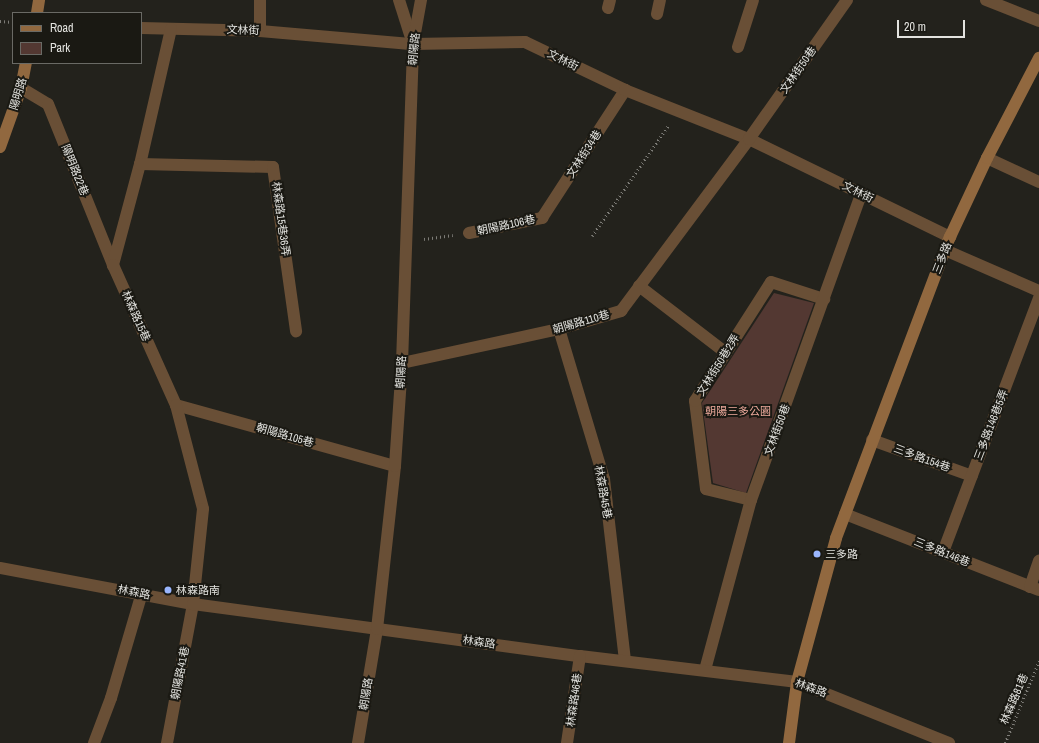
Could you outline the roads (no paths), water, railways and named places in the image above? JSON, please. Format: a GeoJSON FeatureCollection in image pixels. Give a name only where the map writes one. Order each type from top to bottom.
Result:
{"type":"FeatureCollection","features":[{"type":"Feature","properties":{"kind":"street"},"geometry":{"type":"LineString","coordinates":[[37,12],[39,0]]}},
{"type":"Feature","properties":{"kind":"street"},"geometry":{"type":"LineString","coordinates":[[260,0],[260,31]]}},
{"type":"Feature","properties":{"kind":"street"},"geometry":{"type":"LineString","coordinates":[[399,0],[413,44]]}},
{"type":"Feature","properties":{"kind":"street","name":"朝陽路"},"geometry":{"type":"LineString","coordinates":[[358,743],[377,629],[395,466],[402,362],[413,44],[421,0]]}},
{"type":"Feature","properties":{"kind":"street"},"geometry":{"type":"LineString","coordinates":[[657,14],[660,0]]}},
{"type":"Feature","properties":{"kind":"street"},"geometry":{"type":"LineString","coordinates":[[738,47],[753,0]]}},
{"type":"Feature","properties":{"kind":"street","name":"文林街50巷"},"geometry":{"type":"LineString","coordinates":[[748,139],[847,0]]}},
{"type":"Feature","properties":{"kind":"street"},"geometry":{"type":"LineString","coordinates":[[986,0],[1039,21]]}},
{"type":"Feature","properties":{"kind":"street","name":"文林街"},"geometry":{"type":"LineString","coordinates":[[142,28],[260,31],[413,44],[525,42],[625,90],[748,139],[950,237]]}},
{"type":"Feature","properties":{"kind":"street"},"geometry":{"type":"LineString","coordinates":[[113,264],[140,164],[171,29]]}},
{"type":"Feature","properties":{"kind":"street","name":"三多路"},"geometry":{"type":"LineString","coordinates":[[789,743],[796,682],[836,538],[950,237],[987,158],[1039,58]]}},
{"type":"Feature","properties":{"kind":"street","name":"陽明路"},"geometry":{"type":"LineString","coordinates":[[0,147],[21,88],[26,64]]}},
{"type":"Feature","properties":{"kind":"street","name":"陽明路22巷"},"geometry":{"type":"LineString","coordinates":[[21,88],[48,104],[113,264]]}},
{"type":"Feature","properties":{"kind":"street","name":"文林街34巷"},"geometry":{"type":"LineString","coordinates":[[542,218],[625,90]]}},
{"type":"Feature","properties":{"kind":"street","name":"朝陽路110巷"},"geometry":{"type":"LineString","coordinates":[[402,362],[559,329],[620,311],[748,139]]}},
{"type":"Feature","properties":{"kind":"street"},"geometry":{"type":"LineString","coordinates":[[987,158],[1039,182]]}},
{"type":"Feature","properties":{"kind":"street","name":"林森路15巷36弄"},"geometry":{"type":"LineString","coordinates":[[140,164],[273,167],[296,331]]}},
{"type":"Feature","properties":{"kind":"street","name":"文林街50巷"},"geometry":{"type":"LineString","coordinates":[[705,670],[751,500],[861,194]]}},
{"type":"Feature","properties":{"kind":"street","name":"朝陽路106巷"},"geometry":{"type":"LineString","coordinates":[[469,233],[542,218]]}},
{"type":"Feature","properties":{"kind":"street"},"geometry":{"type":"LineString","coordinates":[[946,250],[1039,291]]}},
{"type":"Feature","properties":{"kind":"street","name":"林森路15巷"},"geometry":{"type":"LineString","coordinates":[[113,264],[176,405],[203,509],[193,604]]}},
{"type":"Feature","properties":{"kind":"street","name":"文林街50巷2弄"},"geometry":{"type":"LineString","coordinates":[[751,500],[706,489],[695,401],[772,282],[824,299]]}},
{"type":"Feature","properties":{"kind":"street"},"geometry":{"type":"LineString","coordinates":[[639,286],[726,353]]}},
{"type":"Feature","properties":{"kind":"street","name":"三多路146巷5弄"},"geometry":{"type":"LineString","coordinates":[[943,552],[1039,298]]}},
{"type":"Feature","properties":{"kind":"street","name":"林森路45巷"},"geometry":{"type":"LineString","coordinates":[[559,329],[604,479],[625,660]]}},
{"type":"Feature","properties":{"kind":"street","name":"朝陽路105巷"},"geometry":{"type":"LineString","coordinates":[[176,405],[395,466]]}},
{"type":"Feature","properties":{"kind":"street","name":"三多路154巷"},"geometry":{"type":"LineString","coordinates":[[872,440],[972,476]]}},
{"type":"Feature","properties":{"kind":"street","name":"三多路146巷"},"geometry":{"type":"LineString","coordinates":[[845,514],[1034,589]]}},
{"type":"Feature","properties":{"kind":"street"},"geometry":{"type":"LineString","coordinates":[[1034,589],[1039,561]]}},
{"type":"Feature","properties":{"kind":"street","name":"林森路"},"geometry":{"type":"LineString","coordinates":[[0,568],[142,593],[193,604],[580,656],[625,660],[796,682],[949,743]]}},
{"type":"Feature","properties":{"kind":"street"},"geometry":{"type":"LineString","coordinates":[[94,743],[111,698],[142,593]]}},
{"type":"Feature","properties":{"kind":"street","name":"朝陽路41巷"},"geometry":{"type":"LineString","coordinates":[[167,743],[193,604]]}},
{"type":"Feature","properties":{"kind":"street","name":"林森路46巷"},"geometry":{"type":"LineString","coordinates":[[567,743],[580,656]]}},
{"type":"Feature","properties":{"kind":"place","name":"三多路"},"geometry":{"type":"Point","coordinates":[817,554]}},
{"type":"Feature","properties":{"kind":"place","name":"林森路南"},"geometry":{"type":"Point","coordinates":[168,590]}},
{"type":"Feature","properties":{"kind":"park label","name":"朝陽三多公園"},"geometry":{"type":"Point","coordinates":[738,411]}}]}
